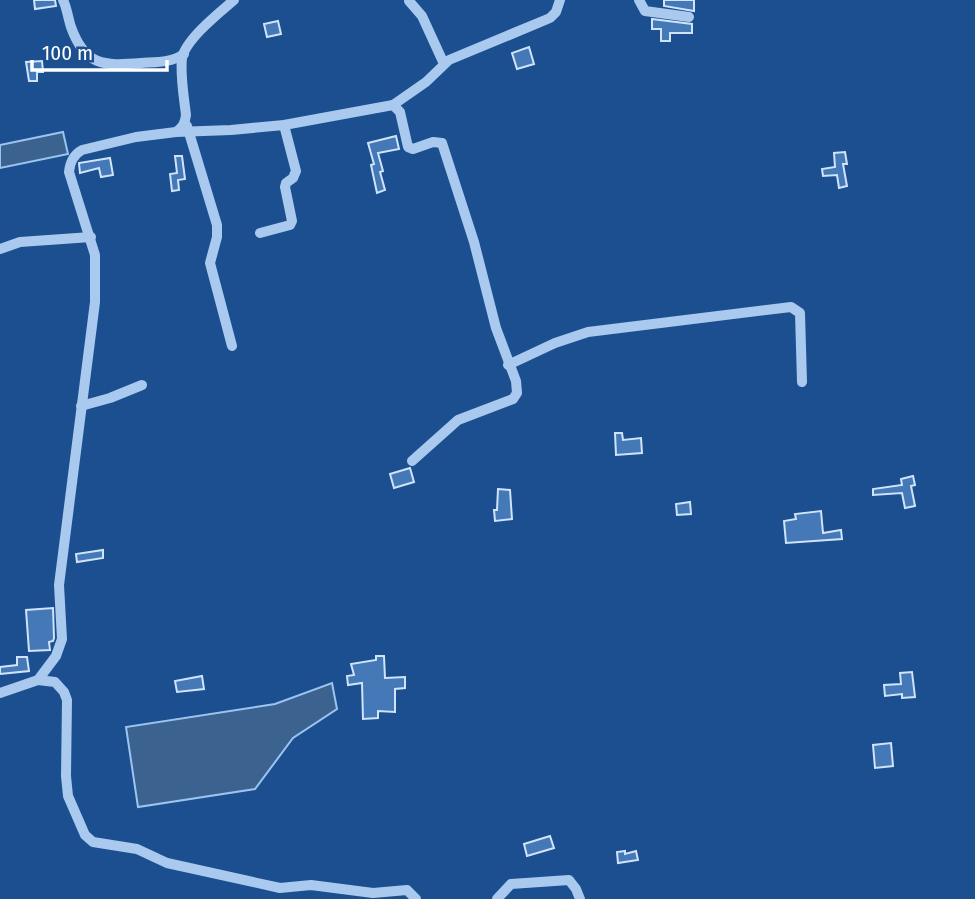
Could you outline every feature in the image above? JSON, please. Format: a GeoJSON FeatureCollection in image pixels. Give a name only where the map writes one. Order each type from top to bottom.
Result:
{"type":"FeatureCollection","features":[{"type":"Feature","properties":{"kind":"street"},"geometry":{"type":"LineString","coordinates":[[63,0],[71,27],[82,50],[91,60],[116,65],[178,63]]}},
{"type":"Feature","properties":{"kind":"street"},"geometry":{"type":"LineString","coordinates":[[232,346],[211,263],[217,225],[187,127],[178,63],[197,34],[234,0]]}},
{"type":"Feature","properties":{"kind":"street"},"geometry":{"type":"LineString","coordinates":[[38,680],[56,656],[62,639],[58,594],[95,302],[95,264],[91,237],[69,173],[76,153],[136,137],[176,132],[187,127],[284,125],[393,105],[426,82],[444,64],[464,52],[550,18],[556,12],[560,0]]}},
{"type":"Feature","properties":{"kind":"street"},"geometry":{"type":"LineString","coordinates":[[639,0],[645,11],[689,17]]}},
{"type":"Feature","properties":{"kind":"street"},"geometry":{"type":"LineString","coordinates":[[410,1],[422,16],[444,64]]}},
{"type":"Feature","properties":{"kind":"street"},"geometry":{"type":"LineString","coordinates":[[393,105],[400,112],[408,147],[413,149],[433,142],[442,143],[474,242],[496,328],[516,381],[517,393],[513,399],[457,420],[412,461]]}},
{"type":"Feature","properties":{"kind":"street"},"geometry":{"type":"LineString","coordinates":[[260,233],[290,225],[292,221],[285,187],[296,171],[284,125]]}},
{"type":"Feature","properties":{"kind":"street"},"geometry":{"type":"LineString","coordinates":[[0,249],[30,240],[91,237]]}},
{"type":"Feature","properties":{"kind":"street"},"geometry":{"type":"LineString","coordinates":[[508,365],[555,343],[588,332],[791,307],[800,313],[802,382]]}},
{"type":"Feature","properties":{"kind":"street"},"geometry":{"type":"LineString","coordinates":[[81,406],[142,386]]}},
{"type":"Feature","properties":{"kind":"street"},"geometry":{"type":"LineString","coordinates":[[0,693],[38,680],[55,682],[66,700],[68,796],[85,835],[93,842],[137,849],[167,863],[280,888],[311,886],[373,893],[401,889],[407,890],[416,899]]}},
{"type":"Feature","properties":{"kind":"street"},"geometry":{"type":"LineString","coordinates":[[497,899],[511,884],[569,880],[573,882],[580,899]]}},
{"type":"Feature","properties":{"kind":"water"},"geometry":{"type":"Polygon","coordinates":[[[63,132],[68,154],[0,168],[0,145],[63,132]]]}},
{"type":"Feature","properties":{"kind":"water"},"geometry":{"type":"Polygon","coordinates":[[[332,683],[337,709],[293,738],[255,789],[138,807],[126,727],[275,704],[332,683]]]}},
{"type":"Feature","properties":{"kind":"building"},"geometry":{"type":"Polygon","coordinates":[[[34,0],[55,0],[56,6],[35,9],[34,0]]]}},
{"type":"Feature","properties":{"kind":"building"},"geometry":{"type":"Polygon","coordinates":[[[664,0],[694,0],[694,11],[664,6],[664,0]]]}},
{"type":"Feature","properties":{"kind":"building"},"geometry":{"type":"Polygon","coordinates":[[[652,19],[692,24],[692,33],[670,33],[670,41],[661,41],[661,29],[652,29],[652,19]]]}},
{"type":"Feature","properties":{"kind":"building"},"geometry":{"type":"Polygon","coordinates":[[[278,21],[281,34],[267,37],[264,24],[278,21]]]}},
{"type":"Feature","properties":{"kind":"building"},"geometry":{"type":"Polygon","coordinates":[[[529,47],[534,64],[517,69],[512,53],[529,47]]]}},
{"type":"Feature","properties":{"kind":"building"},"geometry":{"type":"Polygon","coordinates":[[[42,61],[43,72],[37,72],[37,81],[29,81],[26,62],[42,61]]]}},
{"type":"Feature","properties":{"kind":"building"},"geometry":{"type":"Polygon","coordinates":[[[396,136],[399,149],[378,153],[385,190],[377,193],[371,165],[374,164],[368,143],[396,136]]]}},
{"type":"Feature","properties":{"kind":"building"},"geometry":{"type":"Polygon","coordinates":[[[845,152],[847,164],[843,164],[847,186],[839,188],[837,175],[823,176],[822,169],[835,167],[834,153],[845,152]]]}},
{"type":"Feature","properties":{"kind":"building"},"geometry":{"type":"Polygon","coordinates":[[[175,156],[182,156],[185,179],[178,180],[179,190],[172,191],[170,174],[177,173],[175,156]]]}},
{"type":"Feature","properties":{"kind":"building"},"geometry":{"type":"Polygon","coordinates":[[[110,158],[113,175],[101,177],[99,168],[80,173],[79,163],[110,158]]]}},
{"type":"Feature","properties":{"kind":"building"},"geometry":{"type":"Polygon","coordinates":[[[615,433],[622,433],[623,440],[641,438],[642,453],[616,455],[615,433]]]}},
{"type":"Feature","properties":{"kind":"building"},"geometry":{"type":"Polygon","coordinates":[[[410,468],[414,482],[394,488],[390,474],[410,468]]]}},
{"type":"Feature","properties":{"kind":"building"},"geometry":{"type":"Polygon","coordinates":[[[913,476],[915,485],[911,486],[915,506],[905,508],[902,493],[873,495],[873,489],[902,485],[901,479],[913,476]]]}},
{"type":"Feature","properties":{"kind":"building"},"geometry":{"type":"Polygon","coordinates":[[[498,489],[510,490],[512,519],[495,521],[498,489]]]}},
{"type":"Feature","properties":{"kind":"building"},"geometry":{"type":"Polygon","coordinates":[[[690,502],[691,514],[677,515],[676,504],[690,502]]]}},
{"type":"Feature","properties":{"kind":"building"},"geometry":{"type":"Polygon","coordinates":[[[821,511],[823,533],[841,530],[842,539],[786,543],[784,521],[796,519],[795,514],[821,511]]]}},
{"type":"Feature","properties":{"kind":"building"},"geometry":{"type":"Polygon","coordinates":[[[103,550],[103,558],[77,562],[76,554],[103,550]]]}},
{"type":"Feature","properties":{"kind":"building"},"geometry":{"type":"Polygon","coordinates":[[[53,608],[54,638],[49,642],[50,650],[29,651],[26,610],[53,608]]]}},
{"type":"Feature","properties":{"kind":"building"},"geometry":{"type":"Polygon","coordinates":[[[376,656],[384,656],[385,678],[405,677],[405,688],[395,689],[395,712],[378,711],[378,718],[363,719],[362,683],[348,685],[347,676],[354,675],[351,664],[376,660],[376,656]]]}},
{"type":"Feature","properties":{"kind":"building"},"geometry":{"type":"Polygon","coordinates":[[[17,657],[27,657],[29,671],[0,674],[0,667],[17,665],[17,657]]]}},
{"type":"Feature","properties":{"kind":"building"},"geometry":{"type":"Polygon","coordinates":[[[912,672],[915,697],[902,698],[902,694],[885,696],[884,685],[901,684],[900,673],[912,672]]]}},
{"type":"Feature","properties":{"kind":"building"},"geometry":{"type":"Polygon","coordinates":[[[202,676],[204,689],[177,692],[175,681],[202,676]]]}},
{"type":"Feature","properties":{"kind":"building"},"geometry":{"type":"Polygon","coordinates":[[[891,743],[893,766],[875,768],[873,745],[891,743]]]}},
{"type":"Feature","properties":{"kind":"building"},"geometry":{"type":"Polygon","coordinates":[[[550,836],[554,848],[527,856],[524,844],[550,836]]]}},
{"type":"Feature","properties":{"kind":"building"},"geometry":{"type":"Polygon","coordinates":[[[625,851],[625,854],[636,851],[638,860],[618,863],[617,852],[625,851]]]}}]}
